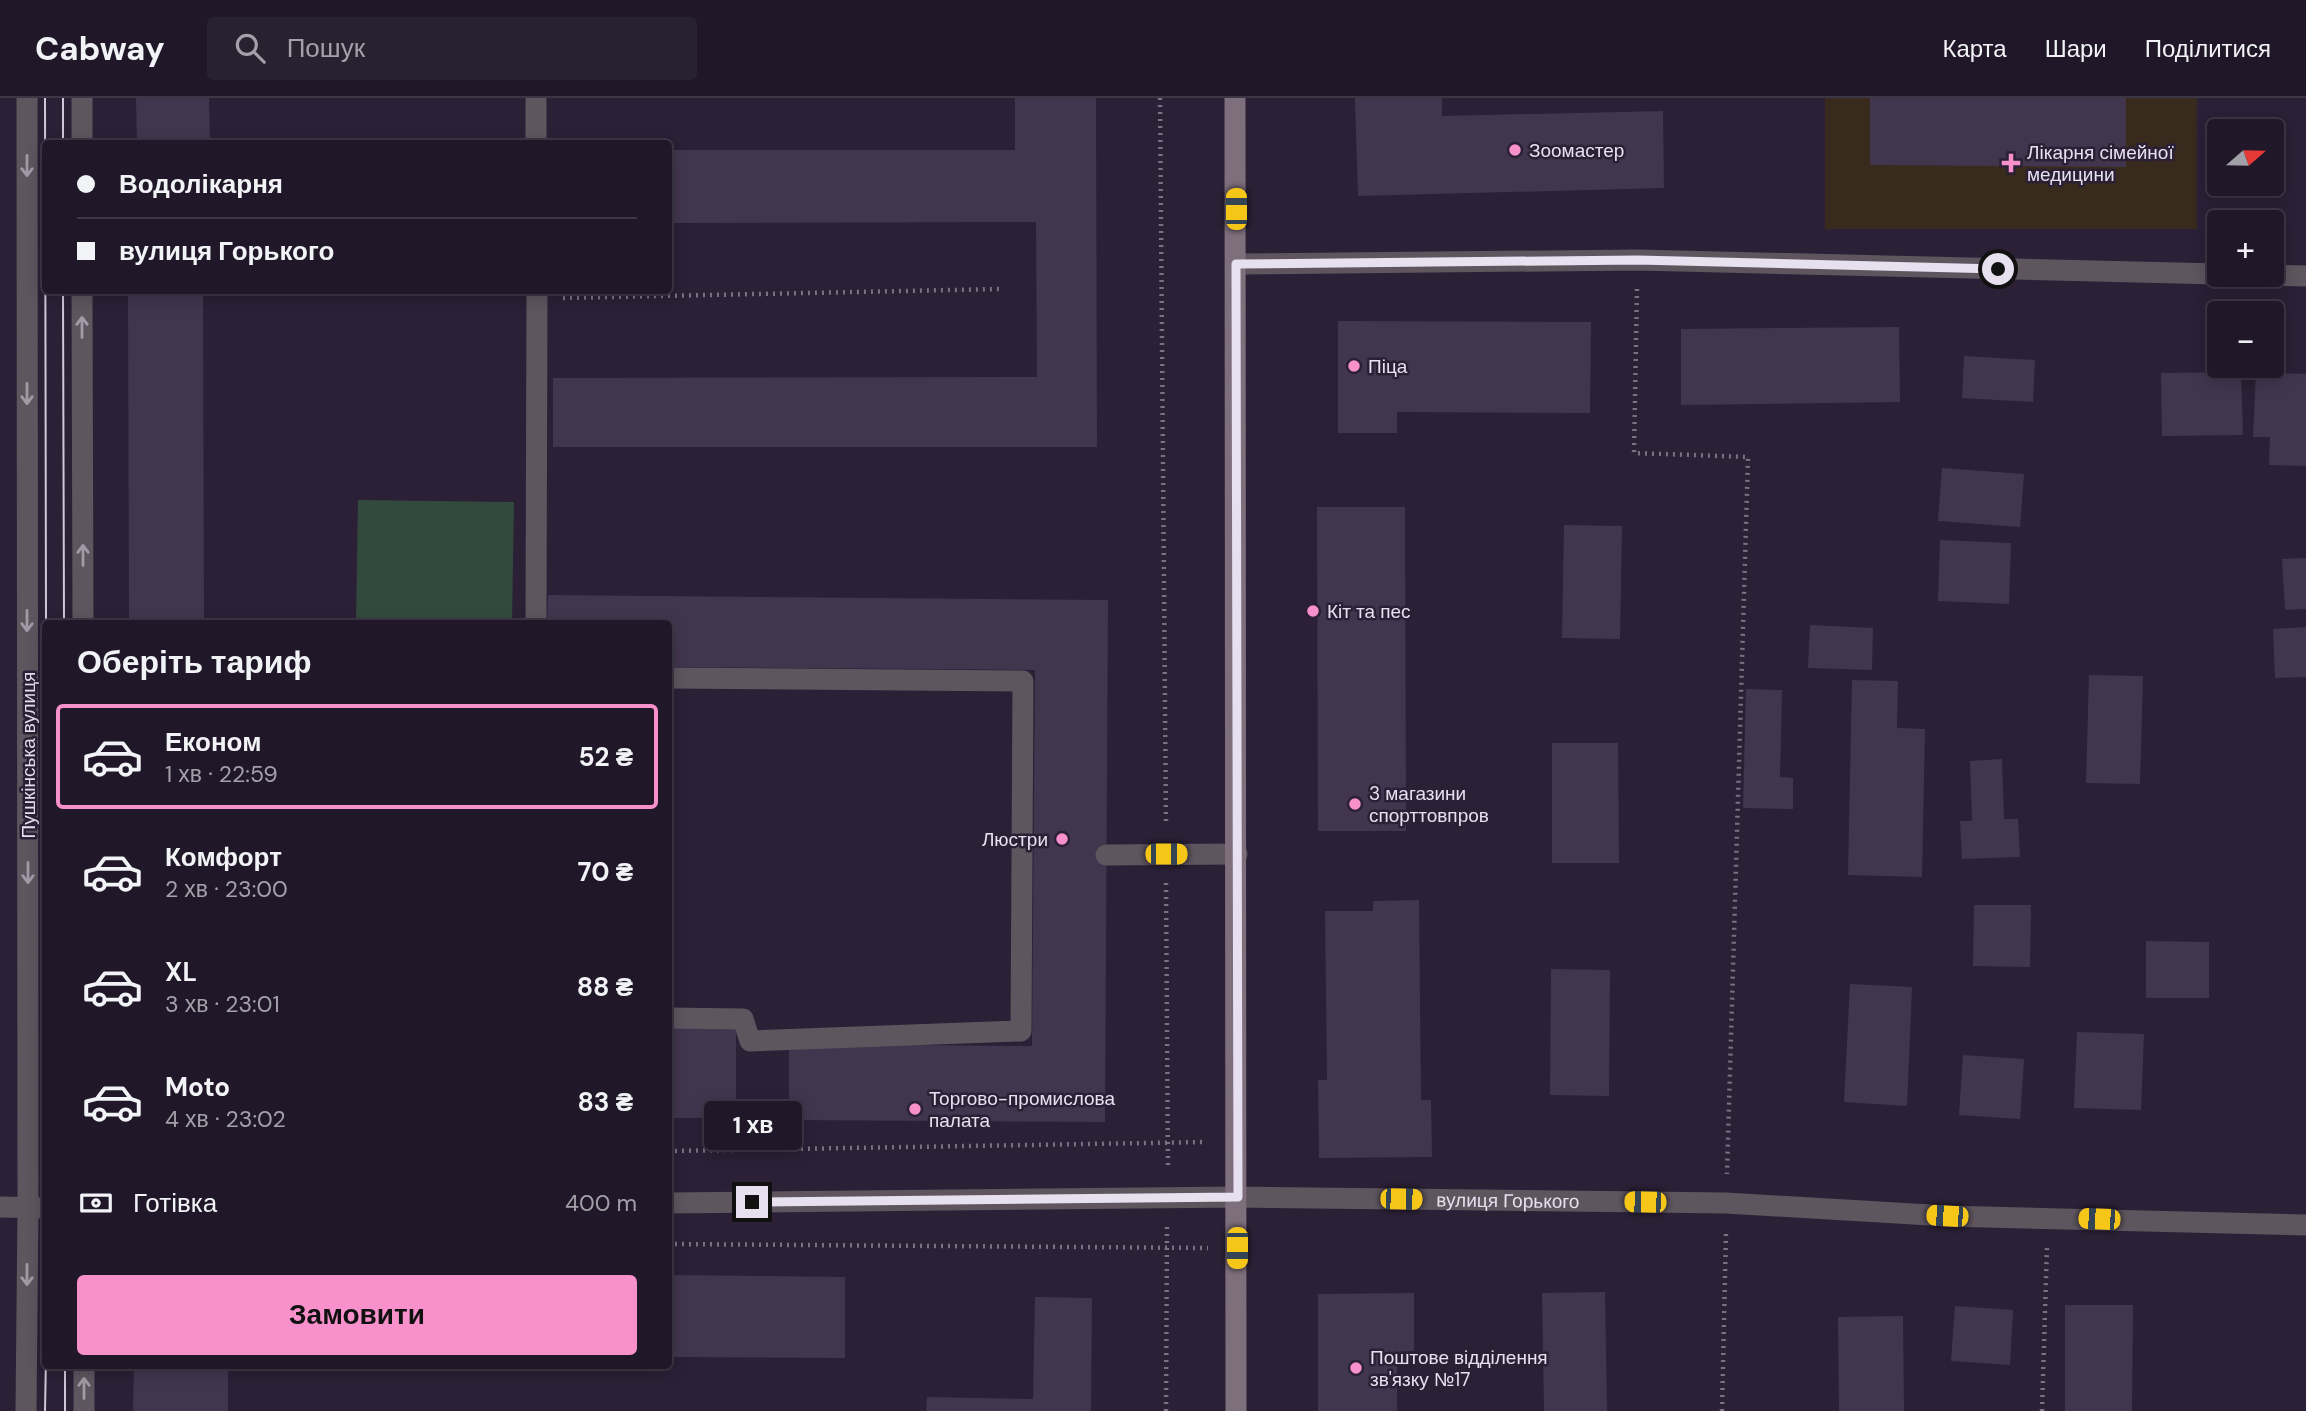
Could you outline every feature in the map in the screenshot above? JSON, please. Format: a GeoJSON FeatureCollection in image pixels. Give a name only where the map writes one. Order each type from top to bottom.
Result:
{"type":"FeatureCollection","features":[{"type":"Feature","properties":{"kind":"main road"},"geometry":{"type":"LineString","coordinates":[[1236,98],[1236,1411]]}},
{"type":"Feature","properties":{"kind":"street","name":"Пушкінська вулиця"},"geometry":{"type":"LineString","coordinates":[[26,1411],[37,1207],[27,98]]}},
{"type":"Feature","properties":{"kind":"street"},"geometry":{"type":"LineString","coordinates":[[82,98],[82,140]]}},
{"type":"Feature","properties":{"kind":"street"},"geometry":{"type":"LineString","coordinates":[[536,98],[536,140]]}},
{"type":"Feature","properties":{"kind":"street"},"geometry":{"type":"LineString","coordinates":[[1236,264],[1638,260],[2207,274]]}},
{"type":"Feature","properties":{"kind":"street"},"geometry":{"type":"LineString","coordinates":[[2284,275],[2306,276]]}},
{"type":"Feature","properties":{"kind":"street"},"geometry":{"type":"LineString","coordinates":[[82,294],[83,620]]}},
{"type":"Feature","properties":{"kind":"street"},"geometry":{"type":"LineString","coordinates":[[536,620],[537,294]]}},
{"type":"Feature","properties":{"kind":"street"},"geometry":{"type":"LineString","coordinates":[[672,678],[1023,681],[1028,854],[1021,1031],[750,1041],[743,1019],[672,1018]]}},
{"type":"Feature","properties":{"kind":"street"},"geometry":{"type":"LineString","coordinates":[[1106,855],[1237,853]]}},
{"type":"Feature","properties":{"kind":"street","name":"вулиця Горького"},"geometry":{"type":"LineString","coordinates":[[672,1203],[1238,1197],[1726,1203],[1947,1216],[2306,1225]]}},
{"type":"Feature","properties":{"kind":"street"},"geometry":{"type":"LineString","coordinates":[[0,1207],[37,1207]]}},
{"type":"Feature","properties":{"kind":"street"},"geometry":{"type":"LineString","coordinates":[[84,1369],[84,1411]]}},
{"type":"Feature","properties":{"kind":"path"},"geometry":{"type":"LineString","coordinates":[[1160,98],[1168,1143],[1166,1411]]}},
{"type":"Feature","properties":{"kind":"path"},"geometry":{"type":"LineString","coordinates":[[1638,260],[1634,453],[1748,457],[1722,1411]]}},
{"type":"Feature","properties":{"kind":"path"},"geometry":{"type":"LineString","coordinates":[[672,293],[1000,289]]}},
{"type":"Feature","properties":{"kind":"path"},"geometry":{"type":"LineString","coordinates":[[672,1151],[1237,1142]]}},
{"type":"Feature","properties":{"kind":"path"},"geometry":{"type":"LineString","coordinates":[[2042,1411],[2048,1217]]}},
{"type":"Feature","properties":{"kind":"path"},"geometry":{"type":"LineString","coordinates":[[672,1244],[1237,1248]]}},
{"type":"Feature","properties":{"kind":"shaded area","name":"Лікарня сімейної медицини"},"geometry":{"type":"Polygon","coordinates":[[[1825,98],[2197,98],[2197,229],[1825,229],[1825,98]]]}},
{"type":"Feature","properties":{"kind":"green space"},"geometry":{"type":"Polygon","coordinates":[[[358,500],[514,502],[512,620],[356,620],[358,500]]]}},
{"type":"Feature","properties":{"kind":"building"},"geometry":{"type":"Polygon","coordinates":[[[136,98],[209,98],[210,140],[137,140],[136,98]]]}},
{"type":"Feature","properties":{"kind":"building"},"geometry":{"type":"Polygon","coordinates":[[[1015,98],[1096,98],[1097,447],[553,447],[553,378],[1037,377],[1036,222],[672,223],[672,150],[1015,150],[1015,98]]]}},
{"type":"Feature","properties":{"kind":"building"},"geometry":{"type":"Polygon","coordinates":[[[1355,98],[1442,98],[1442,116],[1663,111],[1664,188],[1358,196],[1355,98]]]}},
{"type":"Feature","properties":{"kind":"building"},"geometry":{"type":"Polygon","coordinates":[[[1870,98],[2126,98],[2126,167],[1870,165],[1870,98]]]}},
{"type":"Feature","properties":{"kind":"building"},"geometry":{"type":"Polygon","coordinates":[[[128,294],[203,294],[204,620],[129,620],[128,294]]]}},
{"type":"Feature","properties":{"kind":"building"},"geometry":{"type":"Polygon","coordinates":[[[1338,321],[1591,322],[1590,413],[1397,412],[1397,433],[1338,433],[1338,321]]]}},
{"type":"Feature","properties":{"kind":"building"},"geometry":{"type":"Polygon","coordinates":[[[1899,327],[1900,402],[1681,405],[1681,329],[1899,327]]]}},
{"type":"Feature","properties":{"kind":"building"},"geometry":{"type":"Polygon","coordinates":[[[1964,356],[2035,360],[2033,402],[1962,398],[1964,356]]]}},
{"type":"Feature","properties":{"kind":"building"},"geometry":{"type":"Polygon","coordinates":[[[2207,372],[2207,378],[2241,378],[2243,435],[2162,436],[2161,373],[2207,372]]]}},
{"type":"Feature","properties":{"kind":"building"},"geometry":{"type":"Polygon","coordinates":[[[2284,373],[2306,374],[2306,466],[2269,465],[2270,437],[2253,437],[2256,378],[2284,378],[2284,373]]]}},
{"type":"Feature","properties":{"kind":"building"},"geometry":{"type":"Polygon","coordinates":[[[1942,468],[2024,474],[2020,527],[1938,521],[1942,468]]]}},
{"type":"Feature","properties":{"kind":"building"},"geometry":{"type":"Polygon","coordinates":[[[1317,507],[1405,507],[1406,831],[1318,831],[1317,507]]]}},
{"type":"Feature","properties":{"kind":"building"},"geometry":{"type":"Polygon","coordinates":[[[1564,525],[1622,526],[1620,639],[1562,638],[1564,525]]]}},
{"type":"Feature","properties":{"kind":"building"},"geometry":{"type":"Polygon","coordinates":[[[1940,540],[2011,543],[2009,604],[1938,601],[1940,540]]]}},
{"type":"Feature","properties":{"kind":"building"},"geometry":{"type":"Polygon","coordinates":[[[2306,558],[2306,609],[2285,610],[2282,559],[2306,558]]]}},
{"type":"Feature","properties":{"kind":"building"},"geometry":{"type":"Polygon","coordinates":[[[548,595],[1108,600],[1105,1122],[789,1120],[789,1044],[1032,1046],[1035,670],[672,667],[672,620],[547,620],[548,595]]]}},
{"type":"Feature","properties":{"kind":"building"},"geometry":{"type":"Polygon","coordinates":[[[1810,625],[1873,628],[1872,670],[1808,668],[1810,625]]]}},
{"type":"Feature","properties":{"kind":"building"},"geometry":{"type":"Polygon","coordinates":[[[2306,627],[2306,677],[2275,678],[2273,629],[2306,627]]]}},
{"type":"Feature","properties":{"kind":"building"},"geometry":{"type":"Polygon","coordinates":[[[2089,675],[2143,676],[2140,784],[2086,783],[2089,675]]]}},
{"type":"Feature","properties":{"kind":"building"},"geometry":{"type":"Polygon","coordinates":[[[1852,680],[1898,681],[1897,728],[1925,729],[1922,877],[1848,875],[1852,680]]]}},
{"type":"Feature","properties":{"kind":"building"},"geometry":{"type":"Polygon","coordinates":[[[1746,689],[1782,690],[1780,777],[1793,778],[1793,809],[1743,808],[1746,689]]]}},
{"type":"Feature","properties":{"kind":"building"},"geometry":{"type":"Polygon","coordinates":[[[1552,743],[1618,743],[1619,863],[1552,863],[1552,743]]]}},
{"type":"Feature","properties":{"kind":"building"},"geometry":{"type":"Polygon","coordinates":[[[2002,759],[2004,819],[2018,819],[2020,857],[1962,859],[1960,821],[1972,821],[1970,761],[2002,759]]]}},
{"type":"Feature","properties":{"kind":"building"},"geometry":{"type":"Polygon","coordinates":[[[1419,900],[1421,1100],[1431,1100],[1432,1157],[1319,1158],[1318,1080],[1327,1080],[1325,911],[1373,911],[1373,901],[1419,900]]]}},
{"type":"Feature","properties":{"kind":"building"},"geometry":{"type":"Polygon","coordinates":[[[1974,905],[2031,905],[2030,967],[1973,966],[1974,905]]]}},
{"type":"Feature","properties":{"kind":"building"},"geometry":{"type":"Polygon","coordinates":[[[2146,941],[2209,942],[2209,998],[2146,998],[2146,941]]]}},
{"type":"Feature","properties":{"kind":"building"},"geometry":{"type":"Polygon","coordinates":[[[1551,969],[1610,970],[1609,1096],[1550,1095],[1551,969]]]}},
{"type":"Feature","properties":{"kind":"building"},"geometry":{"type":"Polygon","coordinates":[[[1850,984],[1912,987],[1907,1106],[1844,1102],[1850,984]]]}},
{"type":"Feature","properties":{"kind":"building"},"geometry":{"type":"Polygon","coordinates":[[[672,1026],[736,1026],[736,1118],[672,1118],[672,1026]]]}},
{"type":"Feature","properties":{"kind":"building"},"geometry":{"type":"Polygon","coordinates":[[[2077,1032],[2144,1034],[2141,1110],[2074,1108],[2077,1032]]]}},
{"type":"Feature","properties":{"kind":"building"},"geometry":{"type":"Polygon","coordinates":[[[1963,1055],[2024,1059],[2020,1119],[1959,1115],[1963,1055]]]}},
{"type":"Feature","properties":{"kind":"building"},"geometry":{"type":"Polygon","coordinates":[[[672,1275],[845,1277],[845,1358],[672,1357],[672,1275]]]}},
{"type":"Feature","properties":{"kind":"building"},"geometry":{"type":"Polygon","coordinates":[[[1605,1292],[1607,1411],[1544,1411],[1542,1293],[1605,1292]]]}},
{"type":"Feature","properties":{"kind":"building"},"geometry":{"type":"Polygon","coordinates":[[[1414,1293],[1414,1351],[1397,1352],[1397,1411],[1318,1411],[1318,1294],[1414,1293]]]}},
{"type":"Feature","properties":{"kind":"building"},"geometry":{"type":"Polygon","coordinates":[[[1035,1297],[1092,1298],[1091,1411],[926,1411],[927,1397],[1033,1399],[1035,1297]]]}},
{"type":"Feature","properties":{"kind":"building"},"geometry":{"type":"Polygon","coordinates":[[[2065,1305],[2133,1305],[2132,1411],[2065,1411],[2065,1305]]]}},
{"type":"Feature","properties":{"kind":"building"},"geometry":{"type":"Polygon","coordinates":[[[1955,1306],[2013,1310],[2010,1365],[1951,1361],[1955,1306]]]}},
{"type":"Feature","properties":{"kind":"building"},"geometry":{"type":"Polygon","coordinates":[[[1903,1316],[1904,1411],[1839,1411],[1838,1317],[1903,1316]]]}},
{"type":"Feature","properties":{"kind":"building"},"geometry":{"type":"Polygon","coordinates":[[[134,1369],[228,1369],[228,1411],[133,1411],[134,1369]]]}},
{"type":"Feature","properties":{"kind":"tram line"},"geometry":{"type":"LineString","coordinates":[[45,98],[45,140]]}},
{"type":"Feature","properties":{"kind":"tram line"},"geometry":{"type":"LineString","coordinates":[[63,98],[63,140]]}},
{"type":"Feature","properties":{"kind":"tram line"},"geometry":{"type":"LineString","coordinates":[[45,294],[46,620]]}},
{"type":"Feature","properties":{"kind":"tram line"},"geometry":{"type":"LineString","coordinates":[[63,294],[64,620]]}},
{"type":"Feature","properties":{"kind":"tram line"},"geometry":{"type":"LineString","coordinates":[[45,1411],[46,1369]]}},
{"type":"Feature","properties":{"kind":"tram line"},"geometry":{"type":"LineString","coordinates":[[65,1369],[65,1411]]}},
{"type":"Feature","properties":{"kind":"place","name":"Зоомастер"},"geometry":{"type":"Point","coordinates":[1515,150]}},
{"type":"Feature","properties":{"kind":"place","name":"Лікарня сімейної медицини"},"geometry":{"type":"Point","coordinates":[2011,163]}},
{"type":"Feature","properties":{"kind":"place","name":"Піца"},"geometry":{"type":"Point","coordinates":[1354,366]}},
{"type":"Feature","properties":{"kind":"place","name":"Кіт та пес"},"geometry":{"type":"Point","coordinates":[1313,611]}},
{"type":"Feature","properties":{"kind":"place","name":"3 магазини спорттовпров"},"geometry":{"type":"Point","coordinates":[1355,804]}},
{"type":"Feature","properties":{"kind":"place","name":"Люстри"},"geometry":{"type":"Point","coordinates":[1062,839]}},
{"type":"Feature","properties":{"kind":"place","name":"Торгово-промислова палата"},"geometry":{"type":"Point","coordinates":[915,1109]}},
{"type":"Feature","properties":{"kind":"place","name":"Поштове відділення зв'язку №17"},"geometry":{"type":"Point","coordinates":[1356,1368]}},
{"type":"Feature","properties":{"kind":"route"},"geometry":{"type":"LineString","coordinates":[[752,1202],[1238,1197],[1236,264],[1638,260],[1998,269]]}}]}
